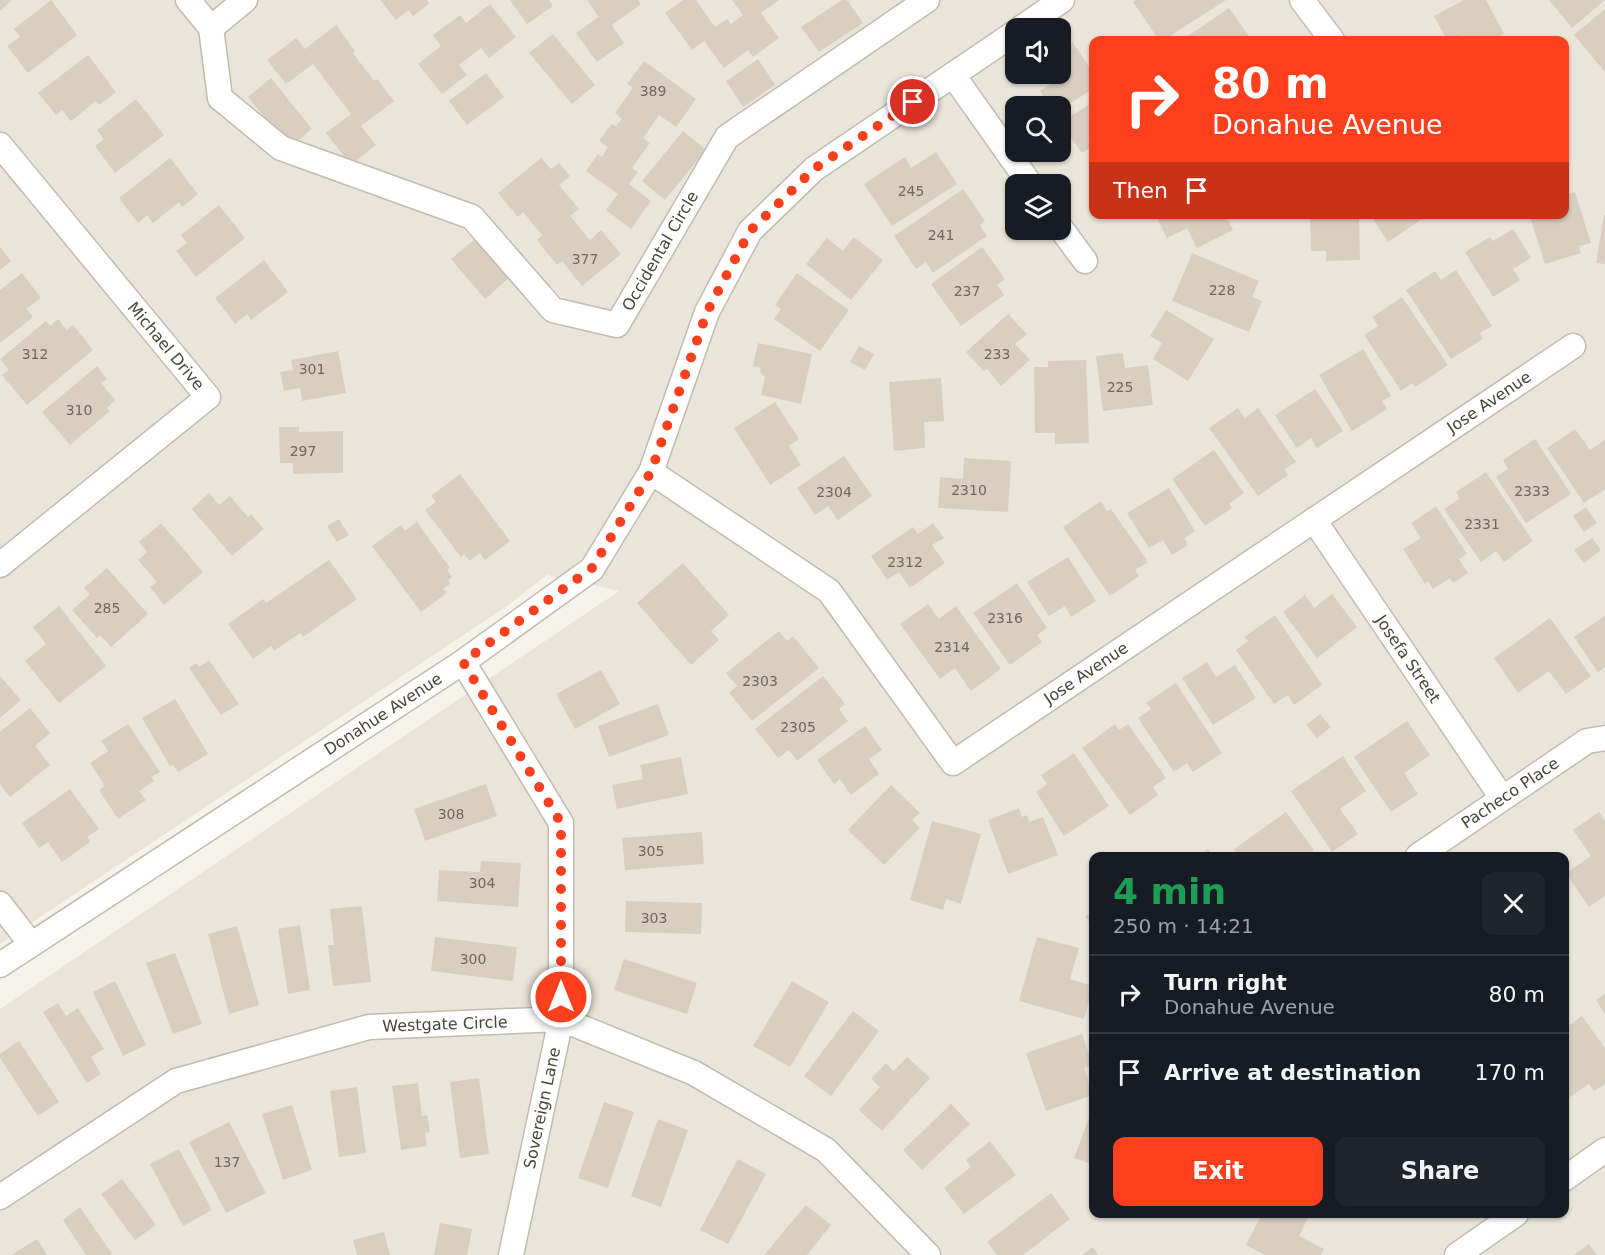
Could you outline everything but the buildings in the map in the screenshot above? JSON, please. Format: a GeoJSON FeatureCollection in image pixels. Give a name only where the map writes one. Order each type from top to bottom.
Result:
{"type":"FeatureCollection","features":[{"type":"Feature","properties":{"kind":"street"},"geometry":{"type":"LineString","coordinates":[[188,0],[211,28],[245,0]]}},
{"type":"Feature","properties":{"kind":"street","name":"Occidental Circle"},"geometry":{"type":"LineString","coordinates":[[211,28],[220,98],[281,148],[472,217],[554,310],[616,325],[727,137],[927,0]]}},
{"type":"Feature","properties":{"kind":"street"},"geometry":{"type":"LineString","coordinates":[[1036,18],[1062,0]]}},
{"type":"Feature","properties":{"kind":"street"},"geometry":{"type":"LineString","coordinates":[[1302,0],[1329,36]]}},
{"type":"Feature","properties":{"kind":"street","name":"Donahue Avenue"},"geometry":{"type":"LineString","coordinates":[[0,965],[463,662],[592,568],[651,472],[707,312],[750,231],[814,169],[1005,40]]}},
{"type":"Feature","properties":{"kind":"street"},"geometry":{"type":"LineString","coordinates":[[953,75],[1023,174]]}},
{"type":"Feature","properties":{"kind":"street","name":"Michael Drive"},"geometry":{"type":"LineString","coordinates":[[0,145],[208,397],[0,565]]}},
{"type":"Feature","properties":{"kind":"street"},"geometry":{"type":"LineString","coordinates":[[1070,240],[1085,261]]}},
{"type":"Feature","properties":{"kind":"street","name":"Jose Avenue"},"geometry":{"type":"LineString","coordinates":[[651,472],[829,591],[953,763],[1573,346]]}},
{"type":"Feature","properties":{"kind":"street","name":"Josefa Street"},"geometry":{"type":"LineString","coordinates":[[1314,520],[1502,798]]}},
{"type":"Feature","properties":{"kind":"street","name":"Sovereign Lane"},"geometry":{"type":"LineString","coordinates":[[463,662],[561,823],[561,1019],[511,1255]]}},
{"type":"Feature","properties":{"kind":"street","name":"Pacheco Place"},"geometry":{"type":"LineString","coordinates":[[1424,852],[1587,741],[1605,738]]}},
{"type":"Feature","properties":{"kind":"street"},"geometry":{"type":"LineString","coordinates":[[0,904],[31,944]]}},
{"type":"Feature","properties":{"kind":"street","name":"Westgate Circle"},"geometry":{"type":"LineString","coordinates":[[0,1197],[176,1081],[369,1027],[561,1019],[694,1073],[826,1150],[928,1255]]}},
{"type":"Feature","properties":{"kind":"street"},"geometry":{"type":"LineString","coordinates":[[1569,1175],[1605,1150]]}},
{"type":"Feature","properties":{"kind":"street"},"geometry":{"type":"LineString","coordinates":[[1457,1255],[1510,1218]]}},
{"type":"Feature","properties":{"kind":"shaded area"},"geometry":{"type":"Polygon","coordinates":[[[0,0],[1605,0],[1605,1255],[0,1255],[0,1009],[619,591],[547,575],[507,606],[0,944],[0,0]]]}},
{"type":"Feature","properties":{"kind":"route"},"geometry":{"type":"LineString","coordinates":[[561,997],[561,823],[463,662],[592,568],[651,472],[707,312],[750,231],[814,169],[913,102]]}}]}
